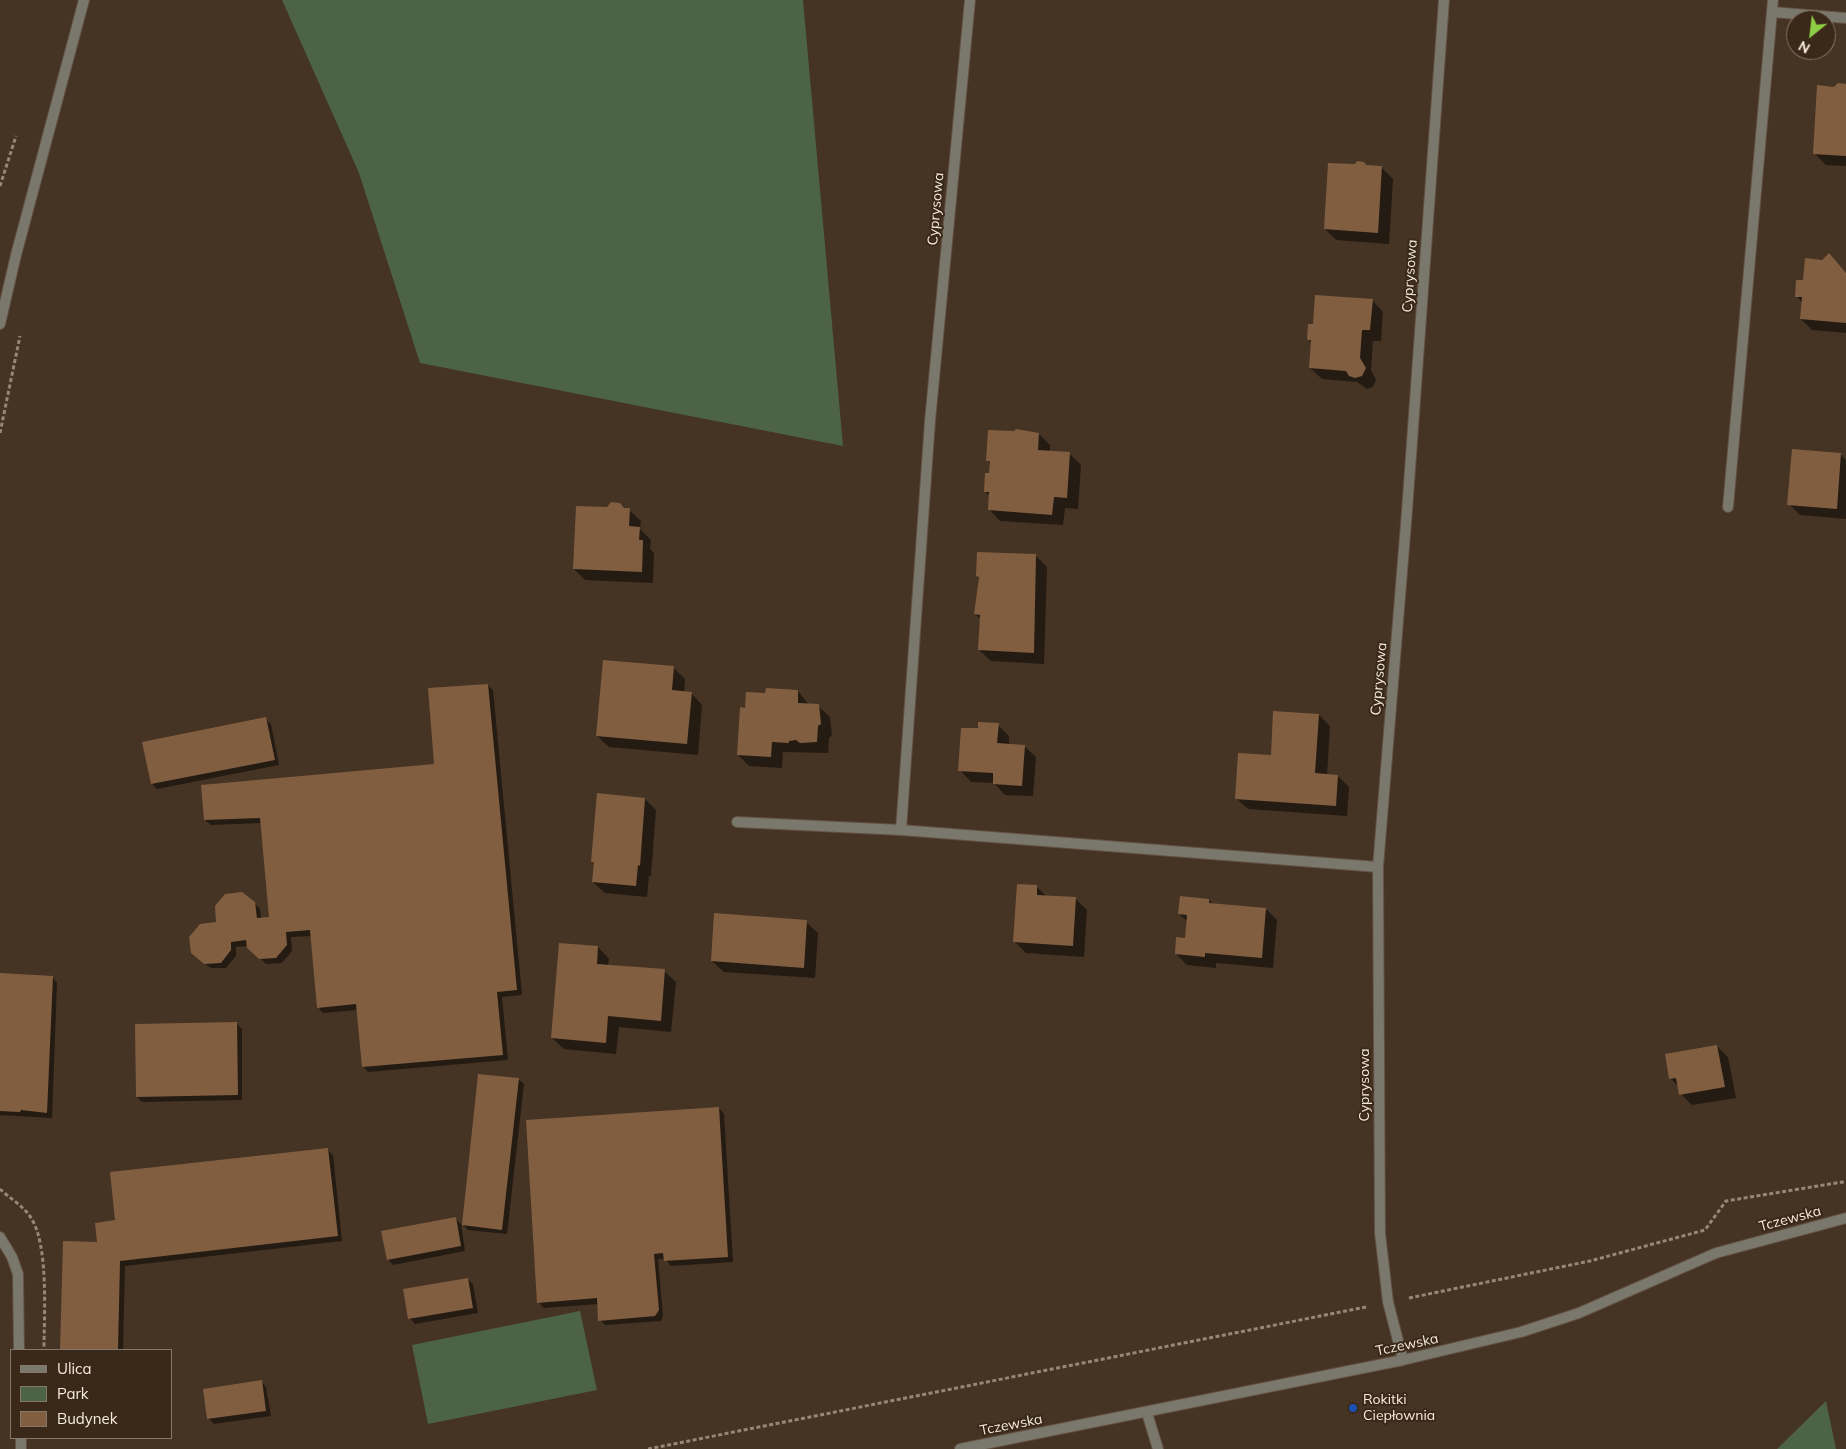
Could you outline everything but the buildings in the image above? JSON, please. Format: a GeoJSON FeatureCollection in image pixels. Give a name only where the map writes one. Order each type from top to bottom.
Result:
{"type":"FeatureCollection","features":[{"type":"Feature","properties":{"kind":"street"},"geometry":{"type":"LineString","coordinates":[[0,324],[16,255],[84,0]]}},
{"type":"Feature","properties":{"kind":"street","name":"Cyprysowa"},"geometry":{"type":"LineString","coordinates":[[901,830],[930,421],[970,0]]}},
{"type":"Feature","properties":{"kind":"street","name":"Cyprysowa"},"geometry":{"type":"LineString","coordinates":[[1402,1360],[1388,1302],[1380,1233],[1378,867],[1407,512],[1444,0]]}},
{"type":"Feature","properties":{"kind":"street"},"geometry":{"type":"LineString","coordinates":[[1728,507],[1773,0]]}},
{"type":"Feature","properties":{"kind":"street"},"geometry":{"type":"LineString","coordinates":[[1772,12],[1846,18]]}},
{"type":"Feature","properties":{"kind":"street"},"geometry":{"type":"LineString","coordinates":[[737,822],[901,830],[1378,867]]}},
{"type":"Feature","properties":{"kind":"street","name":"Tczewska"},"geometry":{"type":"LineString","coordinates":[[960,1449],[1147,1413],[1402,1360],[1521,1332],[1579,1313],[1716,1253],[1846,1218]]}},
{"type":"Feature","properties":{"kind":"street"},"geometry":{"type":"LineString","coordinates":[[0,1237],[12,1257],[18,1274],[19,1349]]}},
{"type":"Feature","properties":{"kind":"street"},"geometry":{"type":"LineString","coordinates":[[1147,1413],[1158,1449]]}},
{"type":"Feature","properties":{"kind":"path"},"geometry":{"type":"LineString","coordinates":[[0,186],[16,136]]}},
{"type":"Feature","properties":{"kind":"path"},"geometry":{"type":"LineString","coordinates":[[648,1449],[1590,1261],[1705,1230],[1726,1201],[1842,1182],[1846,1183]]}},
{"type":"Feature","properties":{"kind":"green space"},"geometry":{"type":"Polygon","coordinates":[[[282,0],[803,0],[843,446],[420,363],[359,173],[282,0]]]}},
{"type":"Feature","properties":{"kind":"green space"},"geometry":{"type":"Polygon","coordinates":[[[580,1311],[597,1390],[428,1424],[412,1345],[580,1311]]]}},
{"type":"Feature","properties":{"kind":"green space"},"geometry":{"type":"Polygon","coordinates":[[[1826,1401],[1836,1449],[1777,1449],[1826,1401]]]}},
{"type":"Feature","properties":{"kind":"place","name":"Rokitki Ciepłownia"},"geometry":{"type":"Point","coordinates":[1353,1408]}}]}
